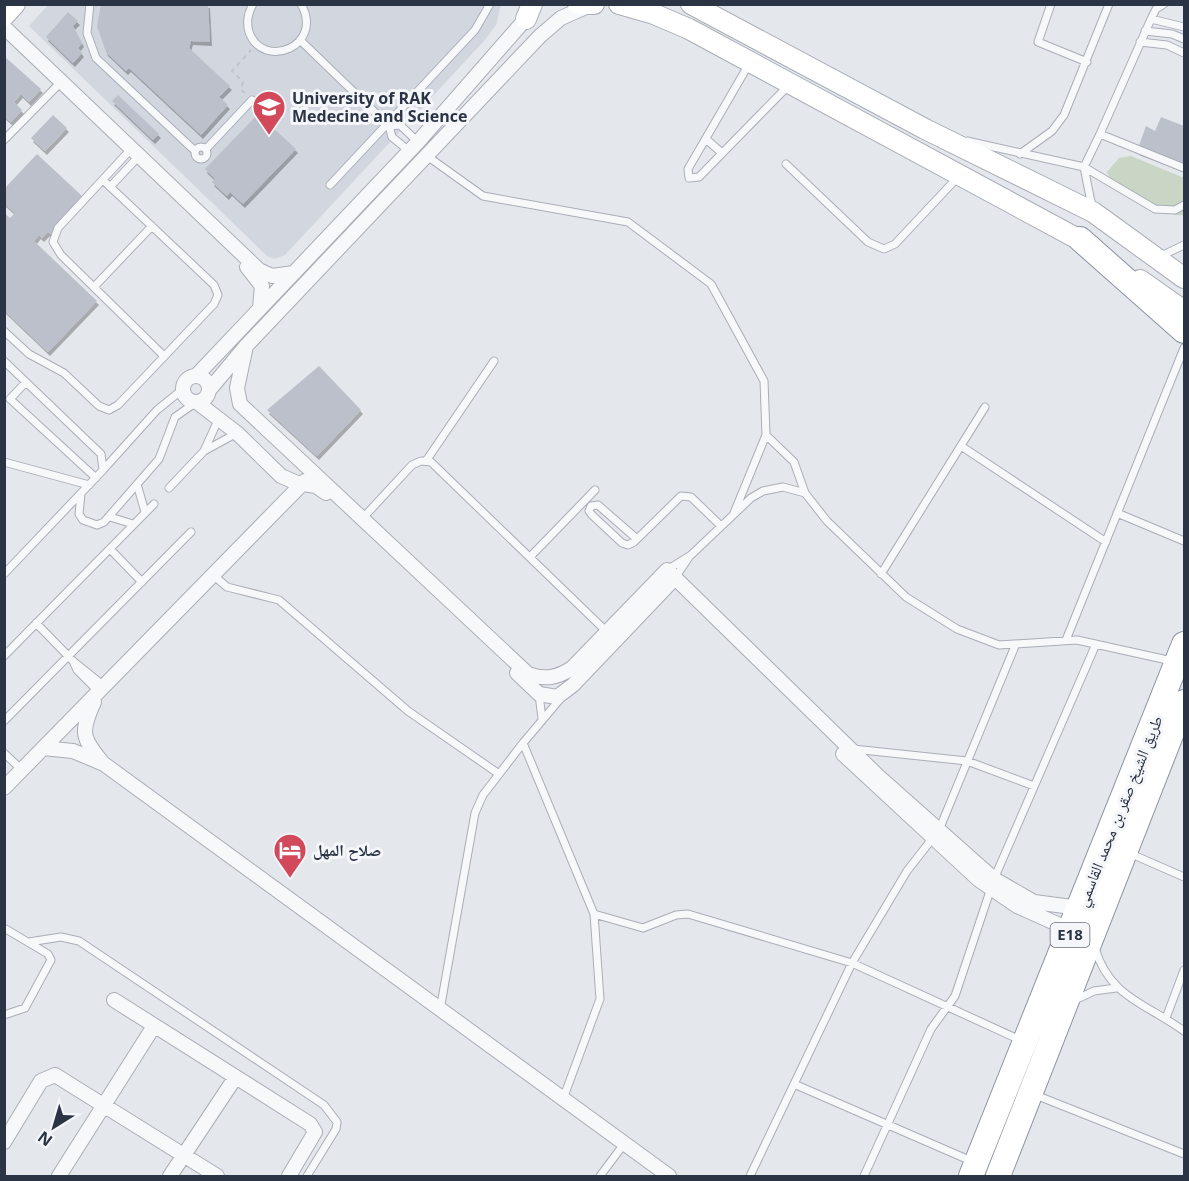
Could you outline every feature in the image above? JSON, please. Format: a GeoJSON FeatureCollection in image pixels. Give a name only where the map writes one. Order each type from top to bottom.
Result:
{"type":"FeatureCollection","features":[{"type":"Feature","properties":{"kind":"highway"},"geometry":{"type":"LineString","coordinates":[[1080,238],[1185,332]]}},
{"type":"Feature","properties":{"kind":"highway","name":"طريق الشيخ صقر بن محمد القاسمي"},"geometry":{"type":"LineString","coordinates":[[969,1171],[1175,697],[1181,653]]}},
{"type":"Feature","properties":{"kind":"highway","name":"طريق الشيخ صقر بن محمد القاسمي"},"geometry":{"type":"LineString","coordinates":[[998,1176],[1180,723],[1175,697]]}},
{"type":"Feature","properties":{"kind":"main road"},"geometry":{"type":"LineString","coordinates":[[619,4],[654,14],[690,29],[961,173],[1080,238],[1185,311]]}},
{"type":"Feature","properties":{"kind":"main road"},"geometry":{"type":"LineString","coordinates":[[691,4],[925,129],[1093,212],[1159,257],[1185,278]]}},
{"type":"Feature","properties":{"kind":"street"},"geometry":{"type":"LineString","coordinates":[[197,403],[208,396],[210,389],[246,346],[540,36],[561,18],[586,5]]}},
{"type":"Feature","properties":{"kind":"street"},"geometry":{"type":"LineString","coordinates":[[308,478],[289,481],[281,476],[219,418],[185,398],[183,389],[186,380],[196,376],[414,147],[532,9]]}},
{"type":"Feature","properties":{"kind":"street"},"geometry":{"type":"LineString","coordinates":[[9,14],[10,39]]}},
{"type":"Feature","properties":{"kind":"street"},"geometry":{"type":"LineString","coordinates":[[9,14],[10,39],[59,83],[254,274],[262,286],[260,308]]}},
{"type":"Feature","properties":{"kind":"street"},"geometry":{"type":"LineString","coordinates":[[133,155],[259,270],[272,276],[294,273]]}},
{"type":"Feature","properties":{"kind":"street"},"geometry":{"type":"LineString","coordinates":[[246,346],[237,388],[240,404],[316,486],[360,521],[528,674],[547,678],[560,676],[612,636]]}},
{"type":"Feature","properties":{"kind":"street"},"geometry":{"type":"LineString","coordinates":[[196,376],[204,378],[210,389]]}},
{"type":"Feature","properties":{"kind":"street"},"geometry":{"type":"LineString","coordinates":[[4,788],[308,478]]}},
{"type":"Feature","properties":{"kind":"street"},"geometry":{"type":"LineString","coordinates":[[360,521],[539,694],[557,697],[573,685],[612,636],[668,576],[935,835],[1017,906],[1064,927]]}},
{"type":"Feature","properties":{"kind":"street"},"geometry":{"type":"LineString","coordinates":[[102,689],[85,721],[84,734],[88,744],[104,764]]}},
{"type":"Feature","properties":{"kind":"street"},"geometry":{"type":"LineString","coordinates":[[43,748],[73,751],[104,764],[669,1176]]}},
{"type":"Feature","properties":{"kind":"street"},"geometry":{"type":"LineString","coordinates":[[992,884],[1034,902],[1072,907]]}},
{"type":"Feature","properties":{"kind":"street"},"geometry":{"type":"LineString","coordinates":[[114,1000],[312,1127],[313,1136],[289,1176]]}},
{"type":"Feature","properties":{"kind":"street"},"geometry":{"type":"LineString","coordinates":[[59,1176],[154,1026]]}},
{"type":"Feature","properties":{"kind":"street"},"geometry":{"type":"LineString","coordinates":[[4,1142],[41,1081],[56,1075],[217,1176]]}},
{"type":"Feature","properties":{"kind":"street"},"geometry":{"type":"LineString","coordinates":[[170,1176],[235,1078]]}},
{"type":"Feature","properties":{"kind":"lane"},"geometry":{"type":"LineString","coordinates":[[90,4],[87,33],[96,58],[195,151],[200,147],[206,149],[252,100]]}},
{"type":"Feature","properties":{"kind":"lane"},"geometry":{"type":"LineString","coordinates":[[253,4],[247,22],[256,43],[271,51],[287,50],[300,40],[307,21],[301,4]]}},
{"type":"Feature","properties":{"kind":"lane"},"geometry":{"type":"LineString","coordinates":[[330,185],[476,30],[489,7],[481,4]]}},
{"type":"Feature","properties":{"kind":"lane"},"geometry":{"type":"LineString","coordinates":[[1052,4],[1038,42],[1087,62]]}},
{"type":"Feature","properties":{"kind":"lane"},"geometry":{"type":"LineString","coordinates":[[1020,154],[1052,131],[1064,115],[1109,4]]}},
{"type":"Feature","properties":{"kind":"lane"},"geometry":{"type":"LineString","coordinates":[[1093,212],[1084,167],[1145,31],[1156,9],[1164,4]]}},
{"type":"Feature","properties":{"kind":"lane"},"geometry":{"type":"LineString","coordinates":[[1151,19],[1185,27]]}},
{"type":"Feature","properties":{"kind":"lane"},"geometry":{"type":"LineString","coordinates":[[1145,31],[1172,34],[1185,39]]}},
{"type":"Feature","properties":{"kind":"lane"},"geometry":{"type":"LineString","coordinates":[[300,40],[388,124],[392,137],[414,147]]}},
{"type":"Feature","properties":{"kind":"lane"},"geometry":{"type":"LineString","coordinates":[[1140,42],[1167,45],[1185,53]]}},
{"type":"Feature","properties":{"kind":"lane"},"geometry":{"type":"LineString","coordinates":[[751,62],[687,171],[689,178],[697,178],[791,83]]}},
{"type":"Feature","properties":{"kind":"lane"},"geometry":{"type":"LineString","coordinates":[[4,140],[59,83]]}},
{"type":"Feature","properties":{"kind":"lane"},"geometry":{"type":"LineString","coordinates":[[388,124],[400,125],[414,147]]}},
{"type":"Feature","properties":{"kind":"lane"},"geometry":{"type":"LineString","coordinates":[[925,129],[1020,154],[1084,167],[1155,209],[1174,210],[1185,205]]}},
{"type":"Feature","properties":{"kind":"lane"},"geometry":{"type":"LineString","coordinates":[[1100,134],[1185,168]]}},
{"type":"Feature","properties":{"kind":"lane"},"geometry":{"type":"LineString","coordinates":[[706,139],[722,153]]}},
{"type":"Feature","properties":{"kind":"lane"},"geometry":{"type":"LineString","coordinates":[[133,155],[103,180],[58,228],[54,242],[61,255],[164,356]]}},
{"type":"Feature","properties":{"kind":"lane"},"geometry":{"type":"LineString","coordinates":[[110,187],[133,155]]}},
{"type":"Feature","properties":{"kind":"lane"},"geometry":{"type":"LineString","coordinates":[[427,156],[483,196],[628,222],[711,285],[764,381],[766,435],[733,515]]}},
{"type":"Feature","properties":{"kind":"lane"},"geometry":{"type":"LineString","coordinates":[[786,164],[868,242],[884,249],[896,244],[961,173]]}},
{"type":"Feature","properties":{"kind":"lane"},"geometry":{"type":"LineString","coordinates":[[4,331],[29,354],[70,377],[99,406],[109,410],[114,408],[214,304],[218,295],[214,285],[103,180]]}},
{"type":"Feature","properties":{"kind":"lane"},"geometry":{"type":"LineString","coordinates":[[94,287],[152,226]]}},
{"type":"Feature","properties":{"kind":"lane"},"geometry":{"type":"LineString","coordinates":[[1159,257],[1185,244]]}},
{"type":"Feature","properties":{"kind":"lane"},"geometry":{"type":"LineString","coordinates":[[1066,640],[1185,348]]}},
{"type":"Feature","properties":{"kind":"lane"},"geometry":{"type":"LineString","coordinates":[[4,361],[101,454],[103,470]]}},
{"type":"Feature","properties":{"kind":"lane"},"geometry":{"type":"LineString","coordinates":[[360,521],[412,465],[426,461],[494,361]]}},
{"type":"Feature","properties":{"kind":"lane"},"geometry":{"type":"LineString","coordinates":[[26,382],[10,399],[96,478]]}},
{"type":"Feature","properties":{"kind":"lane"},"geometry":{"type":"LineString","coordinates":[[4,574],[157,410],[183,389]]}},
{"type":"Feature","properties":{"kind":"lane"},"geometry":{"type":"LineString","coordinates":[[81,494],[80,514],[83,520],[97,525],[110,517],[162,454],[175,417],[197,403]]}},
{"type":"Feature","properties":{"kind":"lane"},"geometry":{"type":"LineString","coordinates":[[881,574],[985,407]]}},
{"type":"Feature","properties":{"kind":"lane"},"geometry":{"type":"LineString","coordinates":[[204,451],[219,418]]}},
{"type":"Feature","properties":{"kind":"lane"},"geometry":{"type":"LineString","coordinates":[[169,488],[204,451],[237,433]]}},
{"type":"Feature","properties":{"kind":"lane"},"geometry":{"type":"LineString","coordinates":[[766,435],[794,462],[804,493],[827,521],[906,597],[957,628],[999,645],[1015,646],[1041,640],[1066,640],[1181,653]]}},
{"type":"Feature","properties":{"kind":"lane"},"geometry":{"type":"LineString","coordinates":[[961,446],[1106,542]]}},
{"type":"Feature","properties":{"kind":"lane"},"geometry":{"type":"LineString","coordinates":[[426,461],[435,465],[612,636]]}},
{"type":"Feature","properties":{"kind":"lane"},"geometry":{"type":"LineString","coordinates":[[4,462],[89,485]]}},
{"type":"Feature","properties":{"kind":"lane"},"geometry":{"type":"LineString","coordinates":[[136,484],[146,512]]}},
{"type":"Feature","properties":{"kind":"lane"},"geometry":{"type":"LineString","coordinates":[[668,576],[733,515],[763,491],[783,487],[804,493]]}},
{"type":"Feature","properties":{"kind":"lane"},"geometry":{"type":"LineString","coordinates":[[530,557],[595,490]]}},
{"type":"Feature","properties":{"kind":"lane"},"geometry":{"type":"LineString","coordinates":[[637,539],[600,506],[591,506],[589,511],[592,515],[622,543],[632,544],[681,496],[691,497],[721,526]]}},
{"type":"Feature","properties":{"kind":"lane"},"geometry":{"type":"LineString","coordinates":[[4,656],[153,504]]}},
{"type":"Feature","properties":{"kind":"lane"},"geometry":{"type":"LineString","coordinates":[[1118,513],[1185,541]]}},
{"type":"Feature","properties":{"kind":"lane"},"geometry":{"type":"LineString","coordinates":[[110,517],[134,524]]}},
{"type":"Feature","properties":{"kind":"lane"},"geometry":{"type":"LineString","coordinates":[[4,721],[71,658],[191,532]]}},
{"type":"Feature","properties":{"kind":"lane"},"geometry":{"type":"LineString","coordinates":[[110,549],[142,582]]}},
{"type":"Feature","properties":{"kind":"lane"},"geometry":{"type":"LineString","coordinates":[[668,576],[691,555]]}},
{"type":"Feature","properties":{"kind":"lane"},"geometry":{"type":"LineString","coordinates":[[213,574],[227,588],[279,600],[408,711],[499,774]]}},
{"type":"Feature","properties":{"kind":"lane"},"geometry":{"type":"LineString","coordinates":[[36,623],[71,658],[77,670],[102,689]]}},
{"type":"Feature","properties":{"kind":"lane"},"geometry":{"type":"LineString","coordinates":[[864,1176],[931,1029],[955,996],[992,884],[1096,644]]}},
{"type":"Feature","properties":{"kind":"lane"},"geometry":{"type":"LineString","coordinates":[[750,1176],[852,963],[907,871],[935,835],[1015,646]]}},
{"type":"Feature","properties":{"kind":"lane"},"geometry":{"type":"LineString","coordinates":[[441,1010],[475,813],[483,795],[499,774],[542,719],[573,685]]}},
{"type":"Feature","properties":{"kind":"lane"},"geometry":{"type":"LineString","coordinates":[[539,694],[542,719]]}},
{"type":"Feature","properties":{"kind":"lane"},"geometry":{"type":"LineString","coordinates":[[1148,711],[1175,697]]}},
{"type":"Feature","properties":{"kind":"lane"},"geometry":{"type":"LineString","coordinates":[[523,743],[594,914],[600,999],[563,1099]]}},
{"type":"Feature","properties":{"kind":"lane"},"geometry":{"type":"LineString","coordinates":[[845,749],[967,761],[1034,786]]}},
{"type":"Feature","properties":{"kind":"lane"},"geometry":{"type":"LineString","coordinates":[[4,753],[22,770]]}},
{"type":"Feature","properties":{"kind":"lane"},"geometry":{"type":"LineString","coordinates":[[794,1084],[886,1126],[969,1171],[1113,796]]}},
{"type":"Feature","properties":{"kind":"lane"},"geometry":{"type":"LineString","coordinates":[[1127,852],[1185,877]]}},
{"type":"Feature","properties":{"kind":"lane"},"geometry":{"type":"LineString","coordinates":[[594,914],[643,928],[676,915],[688,914],[852,963],[1018,1039]]}},
{"type":"Feature","properties":{"kind":"lane"},"geometry":{"type":"LineString","coordinates":[[4,928],[48,954],[49,965],[25,1008],[4,1015]]}},
{"type":"Feature","properties":{"kind":"lane"},"geometry":{"type":"LineString","coordinates":[[29,942],[61,937],[79,941],[324,1105],[337,1122],[336,1129],[307,1176]]}},
{"type":"Feature","properties":{"kind":"lane"},"geometry":{"type":"LineString","coordinates":[[1094,937],[1102,970],[1116,988],[1185,1031]]}},
{"type":"Feature","properties":{"kind":"lane"},"geometry":{"type":"LineString","coordinates":[[1166,1018],[1185,970]]}},
{"type":"Feature","properties":{"kind":"lane"},"geometry":{"type":"LineString","coordinates":[[1066,1006],[1094,991],[1116,988]]}},
{"type":"Feature","properties":{"kind":"lane"},"geometry":{"type":"LineString","coordinates":[[1031,1093],[1185,1154]]}},
{"type":"Feature","properties":{"kind":"lane"},"geometry":{"type":"LineString","coordinates":[[600,1176],[624,1144]]}},
{"type":"Feature","properties":{"kind":"path"},"geometry":{"type":"LineString","coordinates":[[252,100],[241,90],[243,82],[232,71],[256,43]]}},
{"type":"Feature","properties":{"kind":"shaded area","name":"University of RAK Medecine and Science"},"geometry":{"type":"Polygon","coordinates":[[[49,4],[501,5],[496,25],[484,41],[285,255],[274,259],[267,256],[29,26],[49,4]]]}},
{"type":"Feature","properties":{"kind":"green space"},"geometry":{"type":"Polygon","coordinates":[[[1131,156],[1184,178],[1184,215],[1176,215],[1153,207],[1129,194],[1111,179],[1107,172],[1119,158],[1131,156]]]}},
{"type":"Feature","properties":{"kind":"building"},"geometry":{"type":"Polygon","coordinates":[[[101,4],[208,4],[210,42],[191,41],[189,48],[230,86],[219,97],[228,105],[201,135],[129,68],[126,71],[106,52],[97,26],[101,4]]]}},
{"type":"Feature","properties":{"kind":"building"},"geometry":{"type":"Polygon","coordinates":[[[68,12],[78,21],[73,26],[82,43],[78,48],[82,53],[73,63],[46,37],[68,12]]]}},
{"type":"Feature","properties":{"kind":"building"},"geometry":{"type":"Polygon","coordinates":[[[4,56],[41,89],[29,102],[21,94],[14,102],[22,110],[11,122],[4,116],[4,56]]]}},
{"type":"Feature","properties":{"kind":"building"},"geometry":{"type":"Polygon","coordinates":[[[118,95],[159,134],[153,140],[112,101],[118,95]]]}},
{"type":"Feature","properties":{"kind":"building"},"geometry":{"type":"Polygon","coordinates":[[[258,114],[296,149],[243,204],[230,192],[227,196],[212,182],[215,179],[205,169],[258,114]]]}},
{"type":"Feature","properties":{"kind":"building"},"geometry":{"type":"Polygon","coordinates":[[[53,115],[67,128],[45,151],[31,138],[53,115]]]}},
{"type":"Feature","properties":{"kind":"building"},"geometry":{"type":"Polygon","coordinates":[[[1161,117],[1184,126],[1184,169],[1137,151],[1146,126],[1155,131],[1161,117]]]}},
{"type":"Feature","properties":{"kind":"building"},"geometry":{"type":"Polygon","coordinates":[[[37,154],[82,196],[62,217],[65,220],[51,234],[48,232],[42,238],[39,235],[34,241],[97,301],[48,352],[4,310],[4,213],[10,218],[15,213],[4,203],[4,189],[37,154]]]}},
{"type":"Feature","properties":{"kind":"building"},"geometry":{"type":"Polygon","coordinates":[[[319,366],[361,410],[317,456],[267,410],[319,366]]]}},
{"type":"Feature","properties":{"kind":"place","name":"University of RAK Medecine and Science"},"geometry":{"type":"Point","coordinates":[269,136]}},
{"type":"Feature","properties":{"kind":"place","name":"صلاح المهل"},"geometry":{"type":"Point","coordinates":[290,879]}}]}
